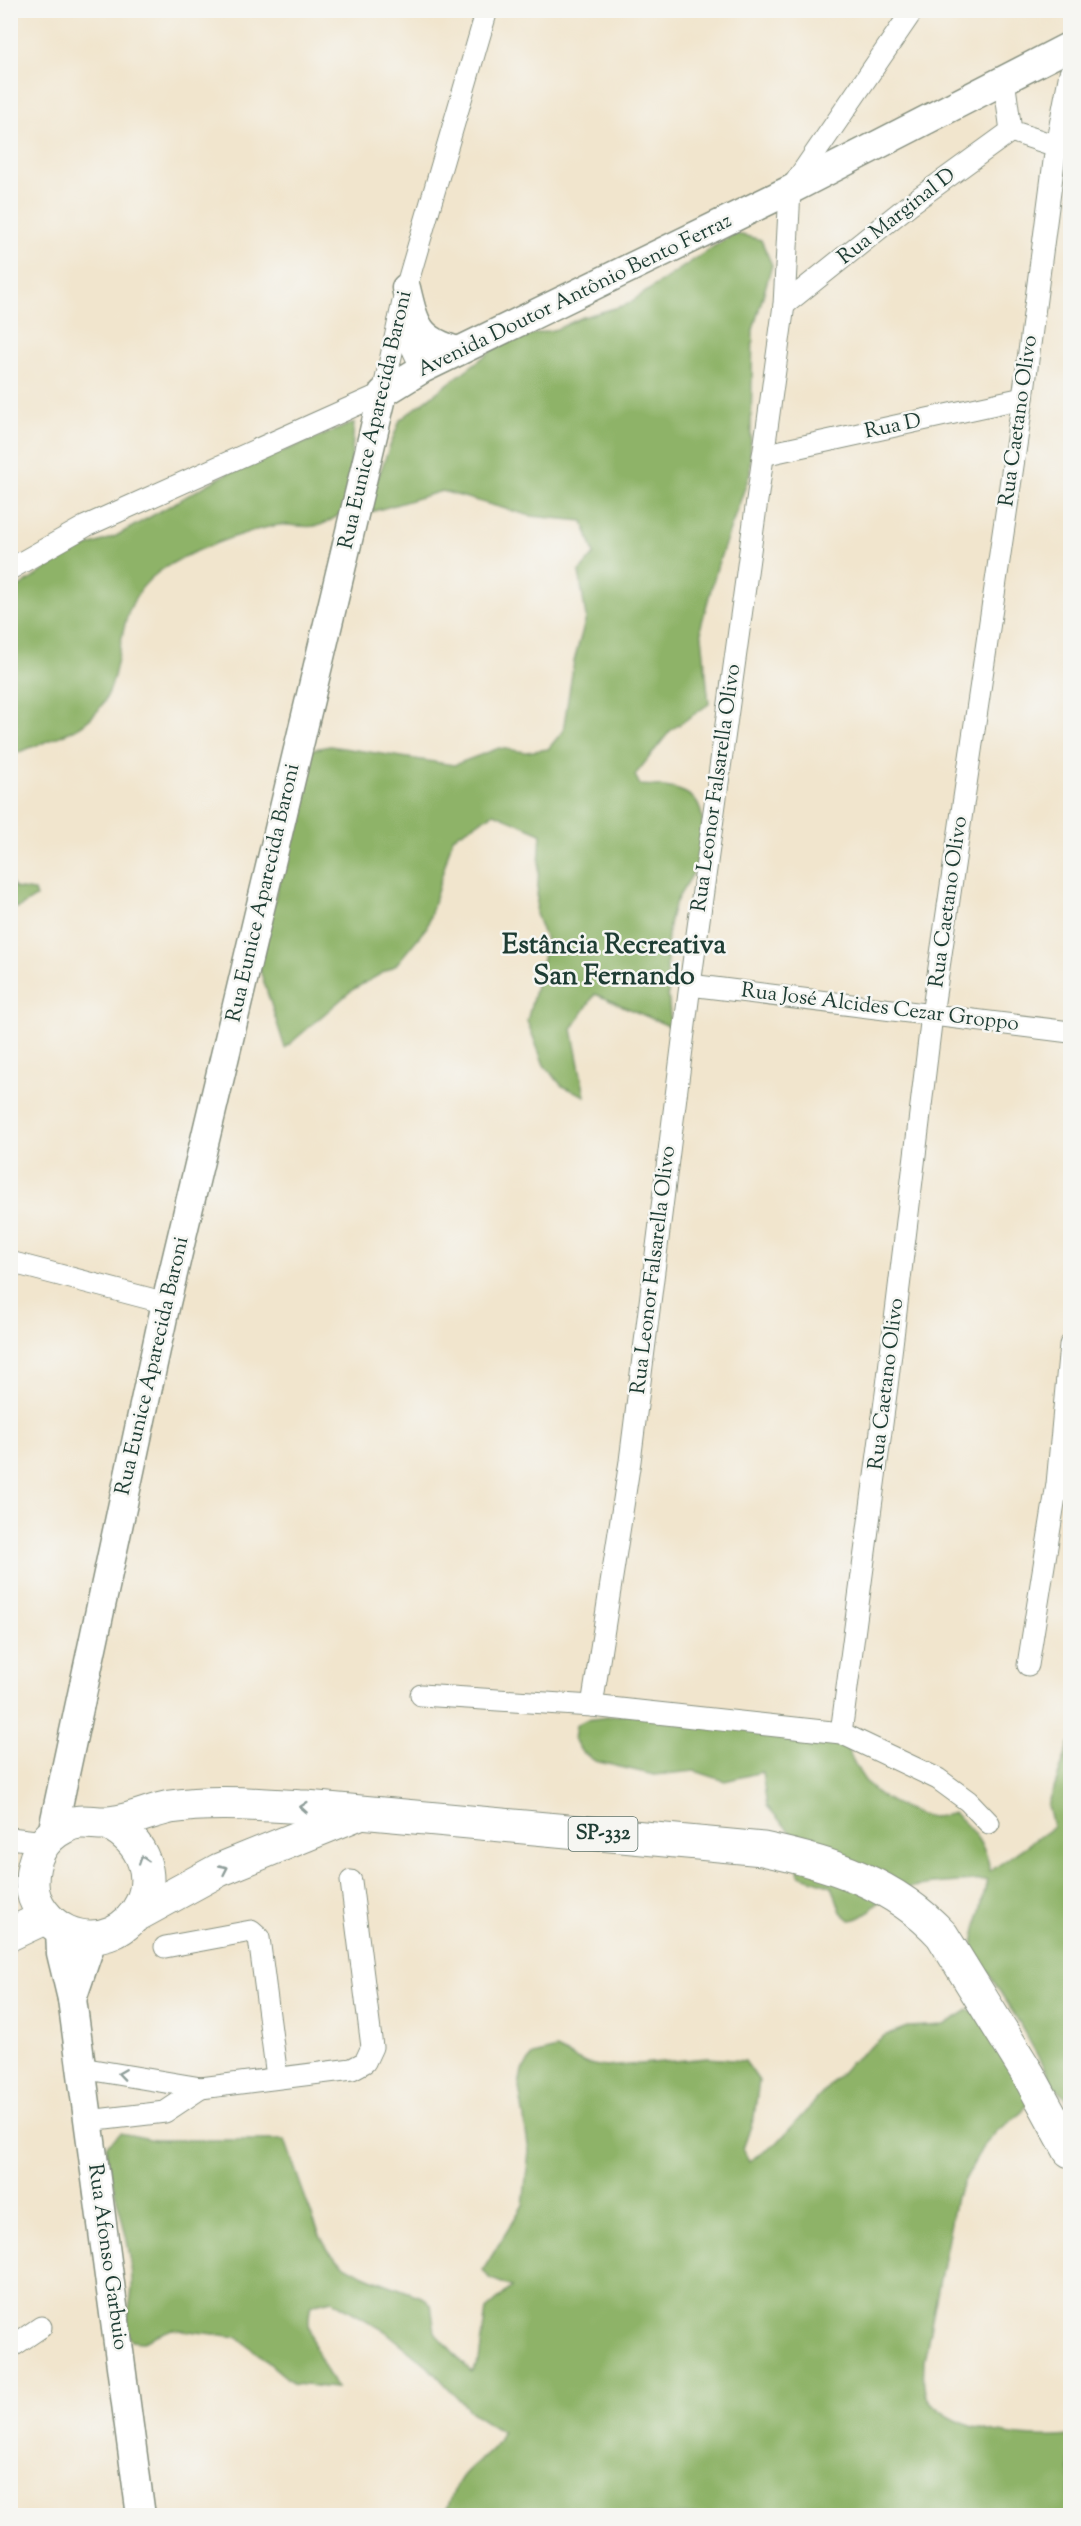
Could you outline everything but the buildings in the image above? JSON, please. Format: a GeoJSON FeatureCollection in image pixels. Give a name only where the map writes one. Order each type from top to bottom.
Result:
{"type":"FeatureCollection","features":[{"type":"Feature","properties":{"kind":"main road","name":"Avenida Doutor Antônio Bento Ferraz"},"geometry":{"type":"LineString","coordinates":[[383,393],[422,369],[790,190],[1071,46]]}},
{"type":"Feature","properties":{"kind":"main road"},"geometry":{"type":"LineString","coordinates":[[406,288],[415,325],[437,345],[458,351]]}},
{"type":"Feature","properties":{"kind":"main road","name":"Rua Eunice Aparecida Baroni"},"geometry":{"type":"LineString","coordinates":[[49,1840],[166,1304],[383,393]]}},
{"type":"Feature","properties":{"kind":"main road","name":"SP-332"},"geometry":{"type":"LineString","coordinates":[[49,1840],[171,1807],[252,1804],[763,1849],[817,1860],[871,1881],[927,1919],[942,1935],[1028,2074],[1071,2151]]}},
{"type":"Feature","properties":{"kind":"main road","name":"SP-332"},"geometry":{"type":"LineString","coordinates":[[133,1917],[219,1870],[362,1812]]}},
{"type":"Feature","properties":{"kind":"main road"},"geometry":{"type":"LineString","coordinates":[[125,1832],[138,1846],[146,1863],[148,1882],[143,1901],[133,1917],[115,1931],[93,1937],[76,1935],[53,1923],[37,1903],[32,1887],[32,1870],[49,1840],[125,1832]]}},
{"type":"Feature","properties":{"kind":"main road"},"geometry":{"type":"LineString","coordinates":[[10,1934],[53,1923]]}},
{"type":"Feature","properties":{"kind":"main road","name":"Rua Afonso Garbuio"},"geometry":{"type":"LineString","coordinates":[[53,1923],[72,1998],[141,2516]]}},
{"type":"Feature","properties":{"kind":"main road","name":"Rua Afonso Garbuio"},"geometry":{"type":"LineString","coordinates":[[72,1998],[93,1937]]}},
{"type":"Feature","properties":{"kind":"street","name":"Rua Eunice Aparecida Baroni"},"geometry":{"type":"LineString","coordinates":[[383,393],[406,288],[487,10]]}},
{"type":"Feature","properties":{"kind":"street"},"geometry":{"type":"LineString","coordinates":[[790,190],[913,10]]}},
{"type":"Feature","properties":{"kind":"street","name":"Rua Caetano Olivo"},"geometry":{"type":"LineString","coordinates":[[841,1733],[887,1386],[932,1015],[1023,398],[1056,146],[1071,73]]}},
{"type":"Feature","properties":{"kind":"street"},"geometry":{"type":"LineString","coordinates":[[1004,79],[1011,131],[1056,146]]}},
{"type":"Feature","properties":{"kind":"street","name":"Rua Marginal D"},"geometry":{"type":"LineString","coordinates":[[784,305],[909,205],[1011,131]]}},
{"type":"Feature","properties":{"kind":"street","name":"Rua Leonor Falsarella Olivo"},"geometry":{"type":"LineString","coordinates":[[592,1706],[630,1461],[690,985],[784,305],[790,190]]}},
{"type":"Feature","properties":{"kind":"street"},"geometry":{"type":"LineString","coordinates":[[399,320],[422,369]]}},
{"type":"Feature","properties":{"kind":"street","name":"Avenida Doutor Antônio Bento Ferraz"},"geometry":{"type":"LineString","coordinates":[[10,569],[86,526],[383,393]]}},
{"type":"Feature","properties":{"kind":"street","name":"Rua D"},"geometry":{"type":"LineString","coordinates":[[763,455],[1023,398]]}},
{"type":"Feature","properties":{"kind":"street","name":"Rua José Alcides Cezar Groppo"},"geometry":{"type":"LineString","coordinates":[[690,985],[1071,1032]]}},
{"type":"Feature","properties":{"kind":"street"},"geometry":{"type":"LineString","coordinates":[[10,1262],[166,1304]]}},
{"type":"Feature","properties":{"kind":"street"},"geometry":{"type":"LineString","coordinates":[[1028,1665],[1057,1484],[1071,1345]]}},
{"type":"Feature","properties":{"kind":"street"},"geometry":{"type":"LineString","coordinates":[[421,1695],[592,1706],[841,1733],[938,1779],[968,1801],[989,1823]]}},
{"type":"Feature","properties":{"kind":"street"},"geometry":{"type":"LineString","coordinates":[[81,2068],[201,2088],[352,2069],[365,2062],[372,2048],[351,1881]]}},
{"type":"Feature","properties":{"kind":"street"},"geometry":{"type":"LineString","coordinates":[[165,1947],[233,1932],[251,1931],[260,1938],[277,2077]]}},
{"type":"Feature","properties":{"kind":"street"},"geometry":{"type":"LineString","coordinates":[[88,2121],[165,2112],[201,2088]]}},
{"type":"Feature","properties":{"kind":"street"},"geometry":{"type":"LineString","coordinates":[[10,2348],[41,2327]]}},
{"type":"Feature","properties":{"kind":"green space"},"geometry":{"type":"Polygon","coordinates":[[[734,233],[761,240],[772,265],[753,330],[750,473],[718,564],[701,626],[709,704],[670,731],[635,775],[640,785],[679,790],[689,795],[701,811],[703,824],[698,861],[674,906],[669,924],[667,969],[671,1027],[595,994],[572,1029],[585,1096],[562,1086],[544,1065],[527,1021],[547,943],[536,914],[541,833],[494,813],[453,837],[427,927],[395,966],[352,990],[285,1048],[259,967],[309,750],[330,746],[454,765],[499,748],[526,752],[548,749],[563,731],[574,661],[586,618],[579,572],[594,554],[583,521],[531,516],[442,491],[364,514],[400,420],[506,340],[557,329],[583,317],[626,305],[734,233]]]}},
{"type":"Feature","properties":{"kind":"green space"},"geometry":{"type":"Polygon","coordinates":[[[354,423],[348,509],[320,525],[307,527],[279,525],[234,537],[185,556],[160,571],[142,588],[130,608],[109,691],[99,709],[74,730],[11,755],[11,593],[68,554],[116,536],[228,473],[354,423]]]}},
{"type":"Feature","properties":{"kind":"green space"},"geometry":{"type":"Polygon","coordinates":[[[11,882],[15,888],[34,891],[36,897],[18,908],[11,906],[11,882]]]}},
{"type":"Feature","properties":{"kind":"green space"},"geometry":{"type":"Polygon","coordinates":[[[656,1710],[843,1741],[867,1784],[883,1797],[894,1804],[926,1816],[935,1817],[953,1813],[960,1819],[983,1847],[989,1872],[1053,1827],[1048,1806],[1070,1742],[1070,2103],[1053,2084],[1019,2022],[972,1947],[987,1880],[904,1889],[887,1896],[863,1916],[850,1920],[841,1912],[832,1886],[799,1875],[790,1832],[767,1806],[762,1772],[725,1781],[695,1771],[654,1775],[595,1761],[581,1751],[574,1739],[576,1725],[586,1720],[656,1710]]]}},
{"type":"Feature","properties":{"kind":"green space"},"geometry":{"type":"Polygon","coordinates":[[[968,2010],[985,2013],[1029,2099],[1022,2113],[997,2131],[982,2148],[956,2197],[924,2361],[924,2387],[927,2397],[942,2412],[976,2428],[1036,2437],[1070,2436],[1070,2515],[445,2515],[462,2477],[495,2446],[502,2432],[471,2412],[428,2366],[385,2331],[332,2300],[311,2305],[309,2327],[315,2348],[336,2388],[294,2384],[238,2337],[172,2329],[141,2342],[132,2341],[125,2333],[132,2287],[131,2269],[126,2234],[112,2181],[106,2146],[121,2133],[155,2140],[285,2140],[313,2218],[332,2255],[351,2269],[424,2298],[431,2305],[435,2332],[471,2372],[479,2361],[486,2310],[512,2287],[489,2278],[483,2270],[523,2205],[529,2151],[519,2087],[522,2070],[534,2055],[556,2049],[587,2064],[606,2067],[708,2058],[745,2061],[759,2081],[754,2117],[743,2149],[749,2161],[776,2144],[850,2063],[884,2036],[907,2027],[944,2025],[968,2010]]]}},
{"type":"Feature","properties":{"kind":"district","name":"Estância Recreativa San Fernando"},"geometry":{"type":"Point","coordinates":[614,962]}}]}
